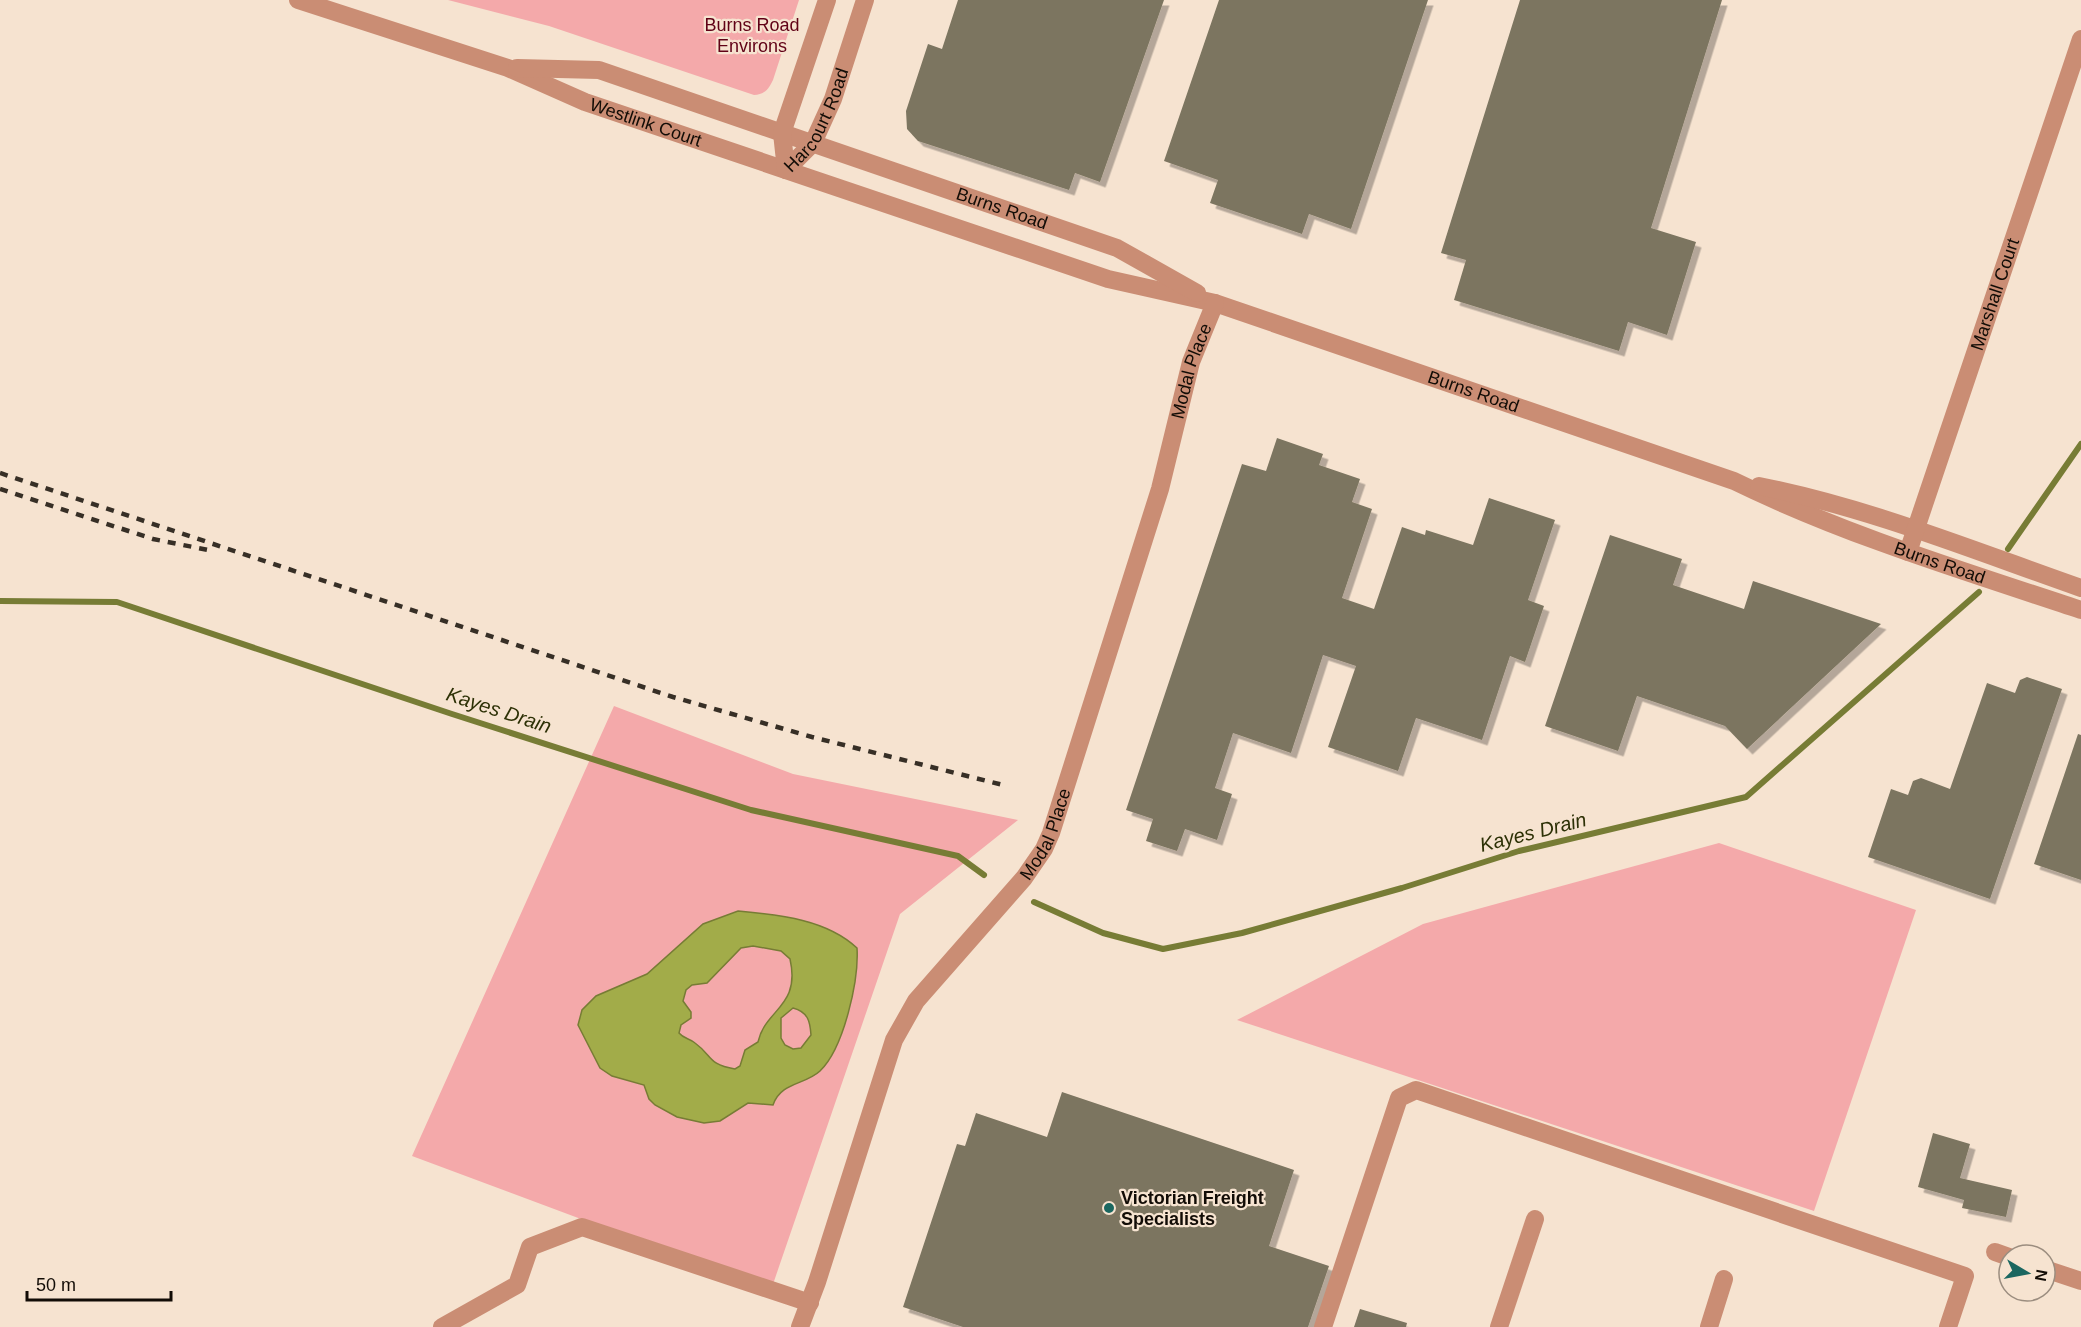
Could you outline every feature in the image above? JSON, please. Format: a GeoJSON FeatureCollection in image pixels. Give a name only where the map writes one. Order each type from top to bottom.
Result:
{"type":"FeatureCollection","features":[{"type":"Feature","properties":{"kind":"street","name":"Westlink Court"},"geometry":{"type":"LineString","coordinates":[[298,0],[508,68],[585,102],[786,170]]}},
{"type":"Feature","properties":{"kind":"street","name":"Harcourt Road"},"geometry":{"type":"LineString","coordinates":[[786,170],[782,133],[827,0]]}},
{"type":"Feature","properties":{"kind":"street","name":"Harcourt Road"},"geometry":{"type":"LineString","coordinates":[[786,170],[813,143],[833,99],[865,0]]}},
{"type":"Feature","properties":{"kind":"street","name":"Marshall Court"},"geometry":{"type":"LineString","coordinates":[[1908,552],[2081,39]]}},
{"type":"Feature","properties":{"kind":"street","name":"Westlink Court"},"geometry":{"type":"LineString","coordinates":[[508,68],[599,70],[782,133]]}},
{"type":"Feature","properties":{"kind":"street","name":"Burns Road"},"geometry":{"type":"LineString","coordinates":[[782,133],[1117,248],[1215,303]]}},
{"type":"Feature","properties":{"kind":"street","name":"Burns Road"},"geometry":{"type":"LineString","coordinates":[[786,170],[1108,279],[1215,303],[1734,481],[1791,508],[1908,552],[2081,610]]}},
{"type":"Feature","properties":{"kind":"street","name":"Modal Place"},"geometry":{"type":"LineString","coordinates":[[800,1327],[810,1304],[894,1040],[916,1001],[1024,878],[1044,849],[1051,833],[1160,489],[1191,362],[1215,303]]}},
{"type":"Feature","properties":{"kind":"street","name":"Burns Road"},"geometry":{"type":"LineString","coordinates":[[1734,481],[1800,494],[1916,530],[2081,588]]}},
{"type":"Feature","properties":{"kind":"street"},"geometry":{"type":"LineString","coordinates":[[1323,1327],[1399,1098],[1416,1090],[1965,1276],[1948,1327]]}},
{"type":"Feature","properties":{"kind":"street"},"geometry":{"type":"LineString","coordinates":[[1499,1327],[1535,1219]]}},
{"type":"Feature","properties":{"kind":"street"},"geometry":{"type":"LineString","coordinates":[[442,1327],[517,1285],[530,1247],[582,1227],[810,1304]]}},
{"type":"Feature","properties":{"kind":"street"},"geometry":{"type":"LineString","coordinates":[[2057,1273],[2081,1281]]}},
{"type":"Feature","properties":{"kind":"street"},"geometry":{"type":"LineString","coordinates":[[1709,1327],[1724,1279]]}},
{"type":"Feature","properties":{"kind":"green space","name":"Burns Road Environs"},"geometry":{"type":"Polygon","coordinates":[[[448,0],[799,0],[773,80],[766,91],[754,95],[549,26],[448,0]]]}},
{"type":"Feature","properties":{"kind":"green space"},"geometry":{"type":"Polygon","coordinates":[[[614,706],[793,774],[1018,820],[900,914],[771,1290],[412,1156],[614,706]]]}},
{"type":"Feature","properties":{"kind":"green space"},"geometry":{"type":"Polygon","coordinates":[[[1719,843],[1916,910],[1814,1211],[1237,1020],[1423,924],[1719,843]]]}},
{"type":"Feature","properties":{"kind":"shaded area"},"geometry":{"type":"Polygon","coordinates":[[[738,911],[770,914],[817,925],[845,938],[857,948],[852,995],[843,1030],[829,1060],[820,1071],[787,1088],[773,1105],[748,1103],[720,1121],[704,1123],[677,1117],[655,1105],[649,1099],[644,1085],[612,1076],[600,1068],[578,1025],[582,1010],[596,996],[647,974],[703,924],[738,911]],[[753,946],[741,948],[707,983],[692,985],[686,990],[683,1001],[691,1012],[691,1018],[681,1025],[679,1033],[693,1041],[719,1065],[735,1069],[740,1066],[745,1050],[758,1042],[762,1031],[787,998],[791,988],[790,959],[781,951],[753,946]],[[793,1008],[781,1018],[781,1038],[785,1045],[793,1049],[801,1048],[811,1035],[810,1025],[805,1015],[793,1008]]]}},
{"type":"Feature","properties":{"kind":"building"},"geometry":{"type":"Polygon","coordinates":[[[958,0],[1164,0],[1100,182],[1075,173],[1069,190],[918,141],[907,129],[906,111],[928,44],[942,49],[958,0]]]}},
{"type":"Feature","properties":{"kind":"building"},"geometry":{"type":"Polygon","coordinates":[[[1219,0],[1428,0],[1351,229],[1309,214],[1302,234],[1210,203],[1218,180],[1164,161],[1219,0]]]}},
{"type":"Feature","properties":{"kind":"building"},"geometry":{"type":"Polygon","coordinates":[[[1520,0],[1722,0],[1651,228],[1696,242],[1667,335],[1628,322],[1619,351],[1454,300],[1466,260],[1441,253],[1520,0]]]}},
{"type":"Feature","properties":{"kind":"building"},"geometry":{"type":"Polygon","coordinates":[[[1277,438],[1323,454],[1319,465],[1360,479],[1352,502],[1372,509],[1342,598],[1374,609],[1402,527],[1425,535],[1426,530],[1473,545],[1489,498],[1555,520],[1528,600],[1544,606],[1525,662],[1510,656],[1482,740],[1416,718],[1398,771],[1328,747],[1356,666],[1323,655],[1291,753],[1233,733],[1215,788],[1232,794],[1217,840],[1185,829],[1177,851],[1146,841],[1153,819],[1126,810],[1242,464],[1266,471],[1277,438]]]}},
{"type":"Feature","properties":{"kind":"building"},"geometry":{"type":"Polygon","coordinates":[[[1610,535],[1682,559],[1673,585],[1744,609],[1753,581],[1881,624],[1747,749],[1725,726],[1637,696],[1618,751],[1545,726],[1610,535]]]}},
{"type":"Feature","properties":{"kind":"building"},"geometry":{"type":"Polygon","coordinates":[[[2027,677],[2062,689],[1990,899],[1868,857],[1891,789],[1908,795],[1913,781],[1921,778],[1950,789],[1987,683],[2015,693],[2020,680],[2027,677]]]}},
{"type":"Feature","properties":{"kind":"building"},"geometry":{"type":"Polygon","coordinates":[[[2078,734],[2081,735],[2081,880],[2034,864],[2078,734]]]}},
{"type":"Feature","properties":{"kind":"building","name":"Victorian Freight Specialists"},"geometry":{"type":"Polygon","coordinates":[[[1062,1092],[1294,1170],[1269,1246],[1329,1266],[1308,1327],[963,1327],[903,1307],[957,1144],[965,1146],[976,1113],[1047,1137],[1062,1092]]]}},
{"type":"Feature","properties":{"kind":"building"},"geometry":{"type":"Polygon","coordinates":[[[1933,1133],[1970,1144],[1960,1178],[2012,1190],[2006,1217],[1962,1208],[1964,1200],[1918,1187],[1933,1133]]]}},
{"type":"Feature","properties":{"kind":"building"},"geometry":{"type":"Polygon","coordinates":[[[1360,1309],[1407,1323],[1406,1327],[1354,1327],[1360,1309]]]}},
{"type":"Feature","properties":{"kind":"waterway","name":"Kayes Drain"},"geometry":{"type":"LineString","coordinates":[[2008,549],[2081,444]]}},
{"type":"Feature","properties":{"kind":"waterway","name":"Kayes Drain"},"geometry":{"type":"LineString","coordinates":[[1034,902],[1103,933],[1163,949],[1242,933],[1402,888],[1519,851],[1746,797],[1979,592]]}},
{"type":"Feature","properties":{"kind":"waterway","name":"Kayes Drain"},"geometry":{"type":"LineString","coordinates":[[0,601],[117,602],[452,714],[751,810],[958,856],[984,875]]}},
{"type":"Feature","properties":{"kind":"railway"},"geometry":{"type":"LineString","coordinates":[[0,473],[673,697],[812,737],[1003,785]]}},
{"type":"Feature","properties":{"kind":"railway"},"geometry":{"type":"LineString","coordinates":[[0,489],[153,539],[213,551]]}},
{"type":"Feature","properties":{"kind":"place","name":"Victorian Freight Specialists"},"geometry":{"type":"Point","coordinates":[1109,1208]}}]}
